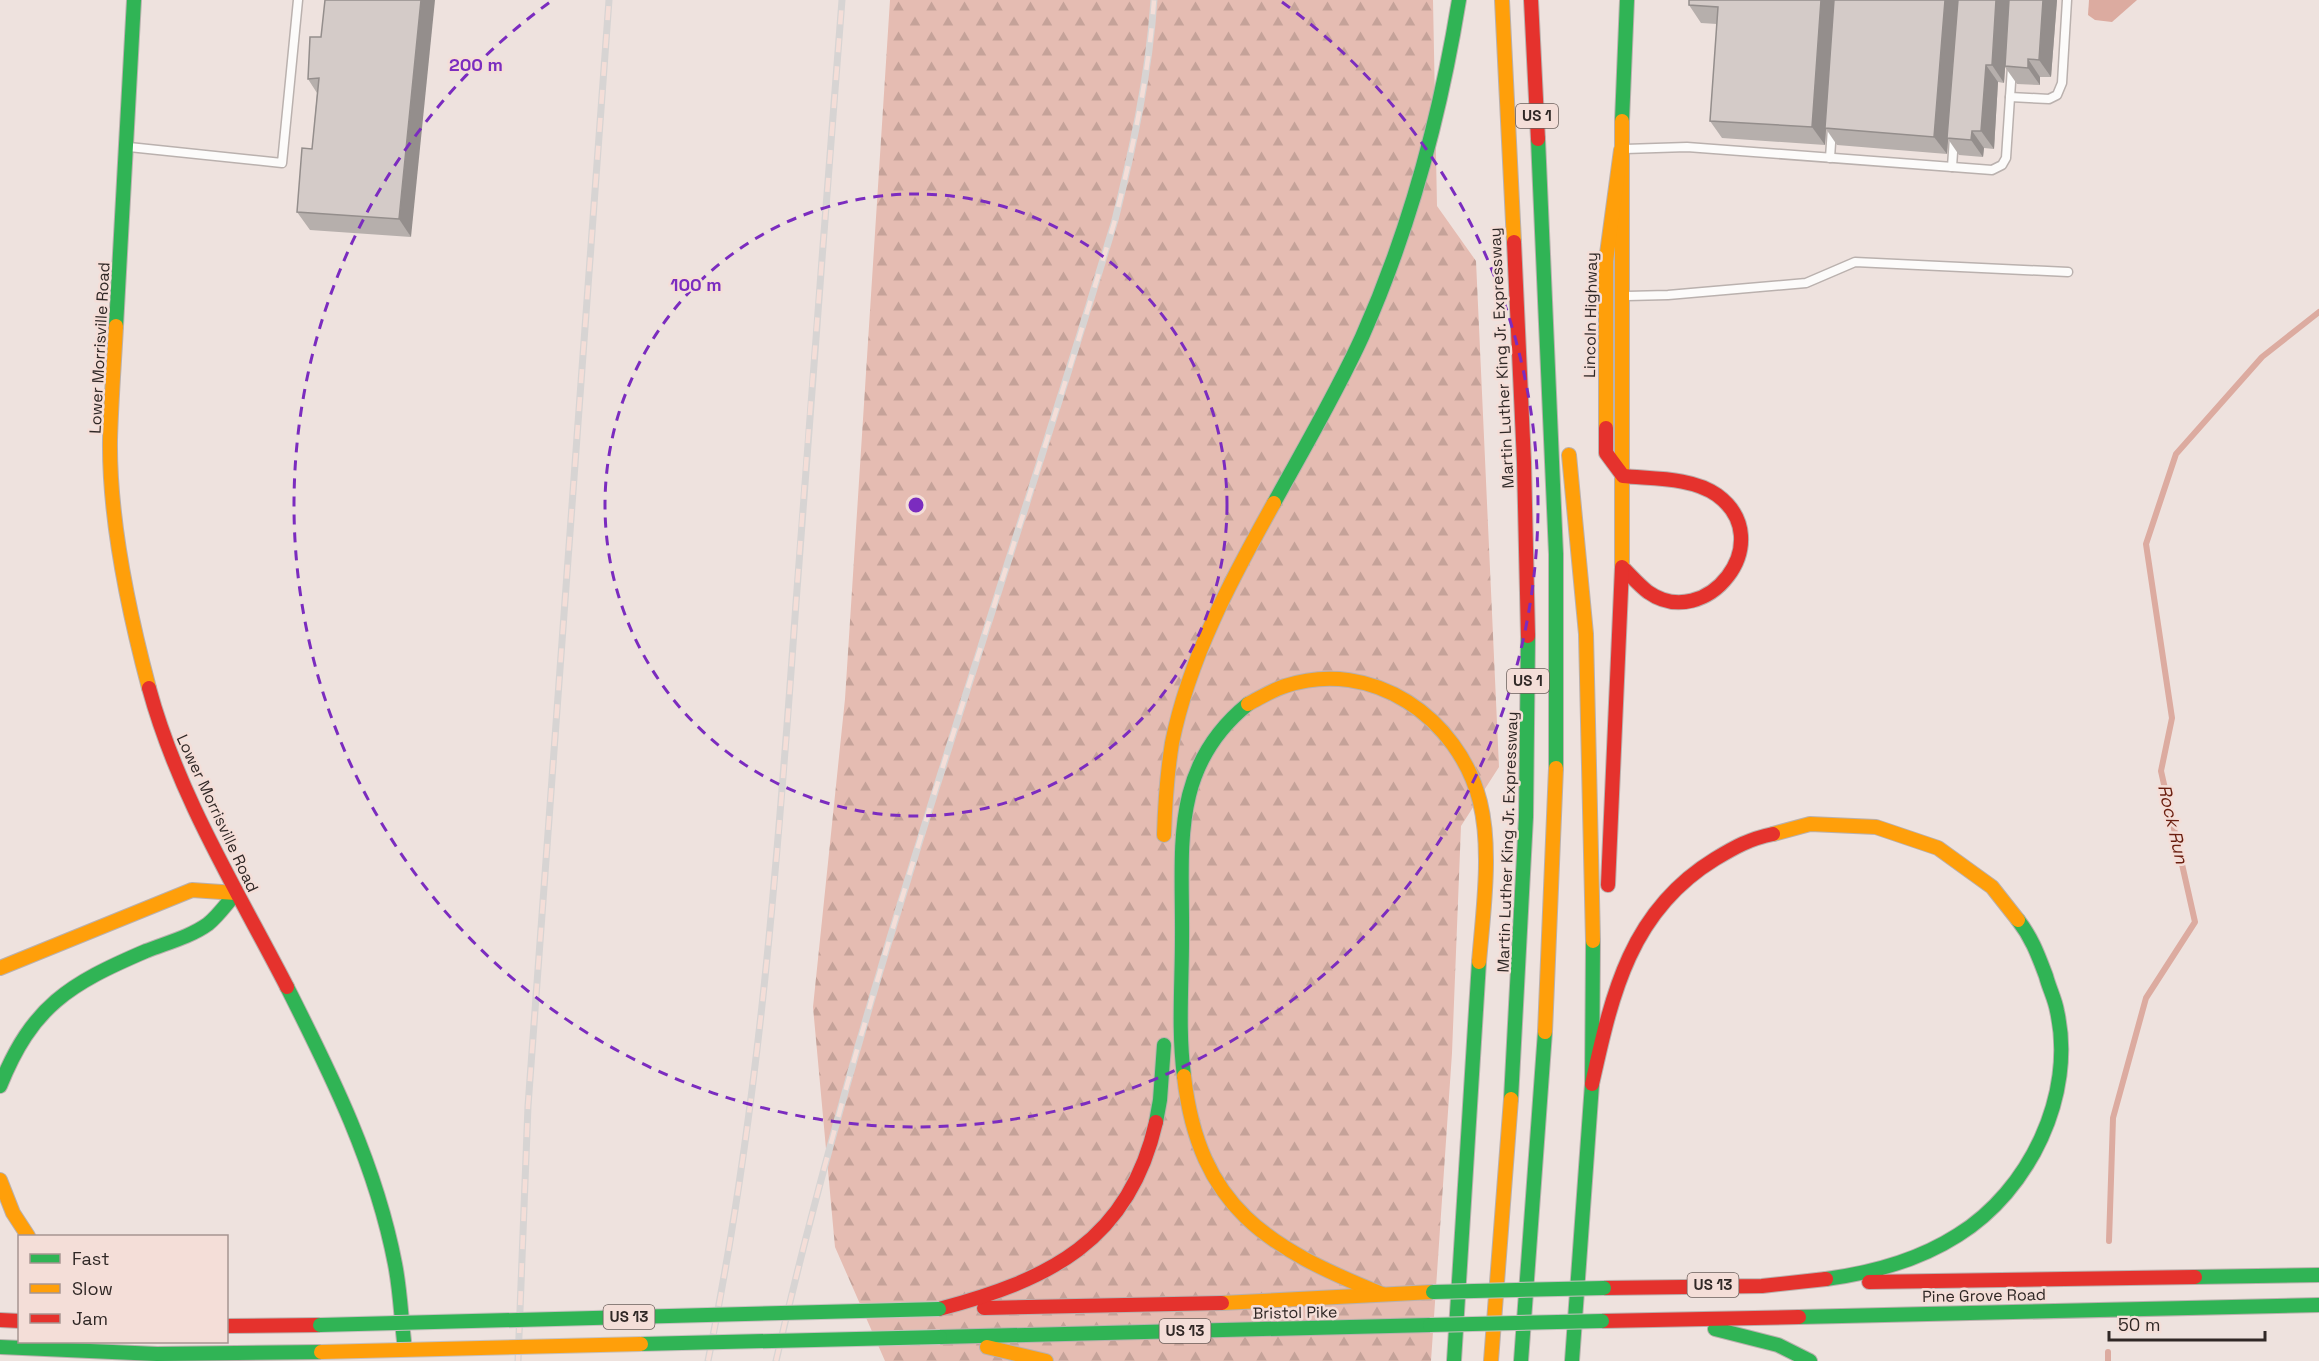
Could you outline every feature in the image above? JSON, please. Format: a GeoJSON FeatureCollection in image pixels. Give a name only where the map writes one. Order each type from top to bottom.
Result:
{"type":"FeatureCollection","features":[{"type":"Feature","properties":{"kind":"main road","name":"Lower Morrisville Road"},"geometry":{"type":"LineString","coordinates":[[134,0],[110,442],[122,566],[137,644],[157,716],[195,811],[334,1082],[372,1174],[389,1229],[396,1262],[403,1323],[404,1361]]}},
{"type":"Feature","properties":{"kind":"main road"},"geometry":{"type":"LineString","coordinates":[[1164,844],[1166,799],[1174,734],[1192,671],[1220,606],[1340,383],[1388,273],[1428,148],[1450,56],[1459,0]]}},
{"type":"Feature","properties":{"kind":"main road","name":"Martin Luther King Jr. Expressway"},"geometry":{"type":"LineString","coordinates":[[1491,1361],[1520,964],[1528,738],[1525,514],[1502,0]]}},
{"type":"Feature","properties":{"kind":"main road","name":"US 1"},"geometry":{"type":"LineString","coordinates":[[1521,1361],[1548,978],[1557,738],[1554,513],[1531,0]]}},
{"type":"Feature","properties":{"kind":"main road","name":"Lincoln Highway"},"geometry":{"type":"LineString","coordinates":[[1594,983],[1607,901],[1618,702],[1622,567],[1624,296],[1621,150],[1627,0]]}},
{"type":"Feature","properties":{"kind":"main road","name":"Lincoln Highway"},"geometry":{"type":"LineString","coordinates":[[1621,150],[1605,261],[1604,442],[1611,463],[1623,476]]}},
{"type":"Feature","properties":{"kind":"main road"},"geometry":{"type":"LineString","coordinates":[[1541,226],[1564,410]]}},
{"type":"Feature","properties":{"kind":"main road"},"geometry":{"type":"LineString","coordinates":[[1568,445],[1582,566],[1586,634],[1594,983],[1593,1084],[1572,1361]]}},
{"type":"Feature","properties":{"kind":"main road"},"geometry":{"type":"LineString","coordinates":[[1622,567],[1645,592],[1660,598],[1688,602],[1715,592],[1726,582],[1734,571],[1742,546],[1737,518],[1729,505],[1717,495],[1685,484],[1623,476]]}},
{"type":"Feature","properties":{"kind":"main road"},"geometry":{"type":"LineString","coordinates":[[1382,1294],[1290,1254],[1248,1222],[1226,1196],[1203,1155],[1194,1129],[1184,1081],[1182,833],[1191,784],[1213,739],[1238,713],[1269,693],[1286,686],[1324,679],[1353,681],[1382,688],[1417,706],[1432,717],[1459,747],[1475,783],[1480,803],[1483,844],[1479,963],[1454,1361]]}},
{"type":"Feature","properties":{"kind":"main road"},"geometry":{"type":"LineString","coordinates":[[1593,1084],[1610,1001],[1618,978],[1642,931],[1676,887],[1720,852],[1745,840],[1795,826],[1847,822],[1879,827],[1918,838],[1958,860],[1985,879],[2023,920],[2046,966],[2054,994],[2059,1020],[2060,1068],[2051,1111],[2042,1136],[2032,1158],[2003,1199],[1964,1232],[1917,1257],[1821,1282]]}},
{"type":"Feature","properties":{"kind":"main road"},"geometry":{"type":"LineString","coordinates":[[0,968],[192,890],[236,892]]}},
{"type":"Feature","properties":{"kind":"main road"},"geometry":{"type":"LineString","coordinates":[[0,1086],[22,1036],[32,1022],[60,995],[102,971],[207,925],[236,892]]}},
{"type":"Feature","properties":{"kind":"main road"},"geometry":{"type":"LineString","coordinates":[[939,1309],[982,1300],[1040,1277],[1083,1247],[1116,1213],[1142,1170],[1157,1128],[1163,1084],[1164,1035]]}},
{"type":"Feature","properties":{"kind":"main road"},"geometry":{"type":"LineString","coordinates":[[0,1180],[13,1213],[27,1235]]}},
{"type":"Feature","properties":{"kind":"main road","name":"Pine Grove Road"},"geometry":{"type":"LineString","coordinates":[[1821,1282],[2319,1275]]}},
{"type":"Feature","properties":{"kind":"main road","name":"US 13"},"geometry":{"type":"LineString","coordinates":[[229,1326],[1288,1301],[1433,1292],[1821,1282]]}},
{"type":"Feature","properties":{"kind":"main road","name":"Pine Grove Road"},"geometry":{"type":"LineString","coordinates":[[1650,1319],[2319,1305]]}},
{"type":"Feature","properties":{"kind":"main road"},"geometry":{"type":"LineString","coordinates":[[1650,1319],[1752,1336],[1778,1345],[1810,1361]]}},
{"type":"Feature","properties":{"kind":"main road","name":"Bristol Pike"},"geometry":{"type":"LineString","coordinates":[[940,1337],[1650,1319]]}},
{"type":"Feature","properties":{"kind":"main road"},"geometry":{"type":"LineString","coordinates":[[0,1320],[18,1321]]}},
{"type":"Feature","properties":{"kind":"main road"},"geometry":{"type":"LineString","coordinates":[[940,1337],[1047,1361]]}},
{"type":"Feature","properties":{"kind":"main road","name":"US 13"},"geometry":{"type":"LineString","coordinates":[[0,1347],[157,1354],[940,1337]]}},
{"type":"Feature","properties":{"kind":"main road"},"geometry":{"type":"LineString","coordinates":[[114,1361],[157,1354]]}},
{"type":"Feature","properties":{"kind":"lane"},"geometry":{"type":"LineString","coordinates":[[126,147],[282,163],[298,0]]}},
{"type":"Feature","properties":{"kind":"lane"},"geometry":{"type":"LineString","coordinates":[[2010,97],[2049,99],[2057,95],[2062,83],[2067,0]]}},
{"type":"Feature","properties":{"kind":"lane"},"geometry":{"type":"LineString","coordinates":[[1621,150],[1687,147],[1992,170],[2002,165],[2006,158],[2013,54]]}},
{"type":"Feature","properties":{"kind":"lane"},"geometry":{"type":"LineString","coordinates":[[1830,158],[1833,112]]}},
{"type":"Feature","properties":{"kind":"lane"},"geometry":{"type":"LineString","coordinates":[[1952,167],[1955,131]]}},
{"type":"Feature","properties":{"kind":"lane"},"geometry":{"type":"LineString","coordinates":[[1624,296],[1668,295],[1806,283],[1855,262],[2068,272]]}},
{"type":"Feature","properties":{"kind":"green space"},"geometry":{"type":"Polygon","coordinates":[[[890,0],[1433,0],[1437,206],[1476,261],[1499,767],[1461,826],[1452,1053],[1431,1361],[885,1361],[835,1247],[813,1007],[845,699],[890,0]]]}},
{"type":"Feature","properties":{"kind":"shaded area"},"geometry":{"type":"Polygon","coordinates":[[[2089,0],[2137,0],[2112,22],[2095,20],[2088,15],[2089,0]]]}},
{"type":"Feature","properties":{"kind":"building"},"geometry":{"type":"Polygon","coordinates":[[[325,0],[421,0],[399,219],[297,212],[302,148],[312,149],[319,78],[308,79],[310,37],[321,37],[325,0]]]}},
{"type":"Feature","properties":{"kind":"building"},"geometry":{"type":"Polygon","coordinates":[[[1689,0],[1821,0],[1812,127],[1710,121],[1718,7],[1689,5],[1689,0]]]}},
{"type":"Feature","properties":{"kind":"building"},"geometry":{"type":"Polygon","coordinates":[[[1834,0],[1945,0],[1934,137],[1825,128],[1834,0]]]}},
{"type":"Feature","properties":{"kind":"building"},"geometry":{"type":"Polygon","coordinates":[[[1958,0],[1996,0],[1992,65],[1986,65],[1981,131],[1972,131],[1971,140],[1947,138],[1958,0]]]}},
{"type":"Feature","properties":{"kind":"building"},"geometry":{"type":"Polygon","coordinates":[[[2009,0],[2043,0],[2039,60],[2028,59],[2028,68],[2005,66],[2009,0]]]}},
{"type":"Feature","properties":{"kind":"waterway","name":"Rock Run"},"geometry":{"type":"LineString","coordinates":[[2109,1241],[2113,1118],[2146,998],[2195,922],[2161,771],[2172,718],[2146,544],[2176,454],[2262,357],[2319,312]]}},
{"type":"Feature","properties":{"kind":"waterway","name":"Rock Run"},"geometry":{"type":"LineString","coordinates":[[2108,1352],[2108,1361]]}},
{"type":"Feature","properties":{"kind":"railway"},"geometry":{"type":"LineString","coordinates":[[518,1361],[528,1106],[609,0]]}},
{"type":"Feature","properties":{"kind":"railway"},"geometry":{"type":"LineString","coordinates":[[708,1361],[741,1173],[754,1078],[774,889],[842,0]]}},
{"type":"Feature","properties":{"kind":"railway"},"geometry":{"type":"LineString","coordinates":[[776,1361],[811,1216],[892,930],[1115,220],[1139,111],[1154,0]]}},
{"type":"Feature","properties":{"kind":"traffic: fast"},"geometry":{"type":"LineString","coordinates":[[116,326],[134,0]]}},
{"type":"Feature","properties":{"kind":"traffic: fast"},"geometry":{"type":"LineString","coordinates":[[1274,503],[1352,358],[1395,255],[1433,130],[1459,0]]}},
{"type":"Feature","properties":{"kind":"traffic: fast"},"geometry":{"type":"LineString","coordinates":[[1622,121],[1627,0]]}},
{"type":"Feature","properties":{"kind":"traffic: fast"},"geometry":{"type":"LineString","coordinates":[[1538,139],[1556,554],[1556,768]]}},
{"type":"Feature","properties":{"kind":"traffic: fast"},"geometry":{"type":"LineString","coordinates":[[1511,1099],[1526,817],[1528,636]]}},
{"type":"Feature","properties":{"kind":"traffic: fast"},"geometry":{"type":"LineString","coordinates":[[1184,1076],[1181,1025],[1182,842],[1186,811],[1193,782],[1204,755],[1223,729],[1248,704]]}},
{"type":"Feature","properties":{"kind":"traffic: fast"},"geometry":{"type":"LineString","coordinates":[[0,1086],[25,1036],[56,1001],[74,987],[119,963],[201,929],[216,917],[236,893]]}},
{"type":"Feature","properties":{"kind":"traffic: fast"},"geometry":{"type":"LineString","coordinates":[[1826,1279],[1895,1264],[1943,1244],[1983,1216],[2006,1193],[2026,1167],[2053,1107],[2060,1075],[2061,1043],[2056,1007],[2046,976],[2031,940],[2018,920]]}},
{"type":"Feature","properties":{"kind":"traffic: fast"},"geometry":{"type":"LineString","coordinates":[[1572,1361],[1592,1084],[1593,941]]}},
{"type":"Feature","properties":{"kind":"traffic: fast"},"geometry":{"type":"LineString","coordinates":[[1454,1361],[1479,962]]}},
{"type":"Feature","properties":{"kind":"traffic: fast"},"geometry":{"type":"LineString","coordinates":[[287,987],[351,1122],[376,1191],[395,1264],[404,1341]]}},
{"type":"Feature","properties":{"kind":"traffic: fast"},"geometry":{"type":"LineString","coordinates":[[1521,1361],[1545,1032]]}},
{"type":"Feature","properties":{"kind":"traffic: fast"},"geometry":{"type":"LineString","coordinates":[[1156,1122],[1164,1045]]}},
{"type":"Feature","properties":{"kind":"traffic: fast"},"geometry":{"type":"LineString","coordinates":[[2195,1277],[2319,1275]]}},
{"type":"Feature","properties":{"kind":"traffic: fast"},"geometry":{"type":"LineString","coordinates":[[1433,1292],[1604,1288]]}},
{"type":"Feature","properties":{"kind":"traffic: fast"},"geometry":{"type":"LineString","coordinates":[[1799,1317],[2319,1305]]}},
{"type":"Feature","properties":{"kind":"traffic: fast"},"geometry":{"type":"LineString","coordinates":[[320,1325],[939,1309]]}},
{"type":"Feature","properties":{"kind":"traffic: fast"},"geometry":{"type":"LineString","coordinates":[[1430,1325],[1602,1321]]}},
{"type":"Feature","properties":{"kind":"traffic: fast"},"geometry":{"type":"LineString","coordinates":[[940,1337],[1430,1325]]}},
{"type":"Feature","properties":{"kind":"traffic: fast"},"geometry":{"type":"LineString","coordinates":[[1715,1329],[1778,1345],[1810,1361]]}},
{"type":"Feature","properties":{"kind":"traffic: fast"},"geometry":{"type":"LineString","coordinates":[[641,1344],[940,1337]]}},
{"type":"Feature","properties":{"kind":"traffic: fast"},"geometry":{"type":"LineString","coordinates":[[0,1347],[157,1354],[321,1352]]}},
{"type":"Feature","properties":{"kind":"traffic: slow"},"geometry":{"type":"LineString","coordinates":[[1502,0],[1514,242]]}},
{"type":"Feature","properties":{"kind":"traffic: slow"},"geometry":{"type":"LineString","coordinates":[[1622,121],[1622,567],[1625,570]]}},
{"type":"Feature","properties":{"kind":"traffic: slow"},"geometry":{"type":"LineString","coordinates":[[1606,428],[1606,261],[1621,150]]}},
{"type":"Feature","properties":{"kind":"traffic: slow"},"geometry":{"type":"LineString","coordinates":[[116,326],[110,440],[113,501],[128,597],[149,688]]}},
{"type":"Feature","properties":{"kind":"traffic: slow"},"geometry":{"type":"LineString","coordinates":[[1569,455],[1586,634],[1593,941]]}},
{"type":"Feature","properties":{"kind":"traffic: slow"},"geometry":{"type":"LineString","coordinates":[[1164,835],[1166,789],[1172,743],[1189,680],[1228,589],[1274,503]]}},
{"type":"Feature","properties":{"kind":"traffic: slow"},"geometry":{"type":"LineString","coordinates":[[1248,704],[1285,686],[1317,679],[1349,680],[1379,688],[1407,702],[1432,721],[1453,744],[1469,772],[1484,821],[1486,861],[1479,962]]}},
{"type":"Feature","properties":{"kind":"traffic: slow"},"geometry":{"type":"LineString","coordinates":[[1545,1032],[1556,768]]}},
{"type":"Feature","properties":{"kind":"traffic: slow"},"geometry":{"type":"LineString","coordinates":[[1773,834],[1810,824],[1876,827],[1938,848],[1992,887],[2018,920]]}},
{"type":"Feature","properties":{"kind":"traffic: slow"},"geometry":{"type":"LineString","coordinates":[[0,968],[192,890],[236,893]]}},
{"type":"Feature","properties":{"kind":"traffic: slow"},"geometry":{"type":"LineString","coordinates":[[1184,1076],[1192,1121],[1205,1159],[1223,1191],[1246,1217],[1273,1240],[1305,1259],[1382,1294]]}},
{"type":"Feature","properties":{"kind":"traffic: slow"},"geometry":{"type":"LineString","coordinates":[[1491,1361],[1511,1099]]}},
{"type":"Feature","properties":{"kind":"traffic: slow"},"geometry":{"type":"LineString","coordinates":[[0,1180],[13,1213],[27,1235]]}},
{"type":"Feature","properties":{"kind":"traffic: slow"},"geometry":{"type":"LineString","coordinates":[[1222,1303],[1433,1292]]}},
{"type":"Feature","properties":{"kind":"traffic: slow"},"geometry":{"type":"LineString","coordinates":[[321,1352],[641,1344]]}},
{"type":"Feature","properties":{"kind":"traffic: slow"},"geometry":{"type":"LineString","coordinates":[[987,1347],[1046,1361]]}},
{"type":"Feature","properties":{"kind":"traffic: jam"},"geometry":{"type":"LineString","coordinates":[[1531,0],[1538,139]]}},
{"type":"Feature","properties":{"kind":"traffic: jam"},"geometry":{"type":"LineString","coordinates":[[1514,242],[1524,462],[1528,636]]}},
{"type":"Feature","properties":{"kind":"traffic: jam"},"geometry":{"type":"LineString","coordinates":[[1606,428],[1606,453],[1623,476],[1672,480],[1707,489],[1717,495],[1735,514],[1741,535],[1738,557],[1728,576],[1712,591],[1692,601],[1670,601],[1648,592],[1625,570]]}},
{"type":"Feature","properties":{"kind":"traffic: jam"},"geometry":{"type":"LineString","coordinates":[[1608,885],[1622,567]]}},
{"type":"Feature","properties":{"kind":"traffic: jam"},"geometry":{"type":"LineString","coordinates":[[149,688],[161,728],[192,804],[287,987]]}},
{"type":"Feature","properties":{"kind":"traffic: jam"},"geometry":{"type":"LineString","coordinates":[[1592,1084],[1617,987],[1644,929],[1663,903],[1686,880],[1715,859],[1742,844],[1773,834]]}},
{"type":"Feature","properties":{"kind":"traffic: jam"},"geometry":{"type":"LineString","coordinates":[[939,1309],[979,1298],[1015,1284],[1048,1269],[1078,1250],[1104,1226],[1126,1198],[1143,1163],[1156,1122]]}},
{"type":"Feature","properties":{"kind":"traffic: jam"},"geometry":{"type":"LineString","coordinates":[[1869,1282],[2195,1277]]}},
{"type":"Feature","properties":{"kind":"traffic: jam"},"geometry":{"type":"LineString","coordinates":[[1604,1288],[1762,1286],[1826,1279]]}},
{"type":"Feature","properties":{"kind":"traffic: jam"},"geometry":{"type":"LineString","coordinates":[[984,1308],[1222,1303]]}},
{"type":"Feature","properties":{"kind":"traffic: jam"},"geometry":{"type":"LineString","coordinates":[[1602,1321],[1799,1317]]}},
{"type":"Feature","properties":{"kind":"traffic: jam"},"geometry":{"type":"LineString","coordinates":[[0,1320],[18,1321]]}},
{"type":"Feature","properties":{"kind":"traffic: jam"},"geometry":{"type":"LineString","coordinates":[[228,1326],[320,1325]]}}]}
